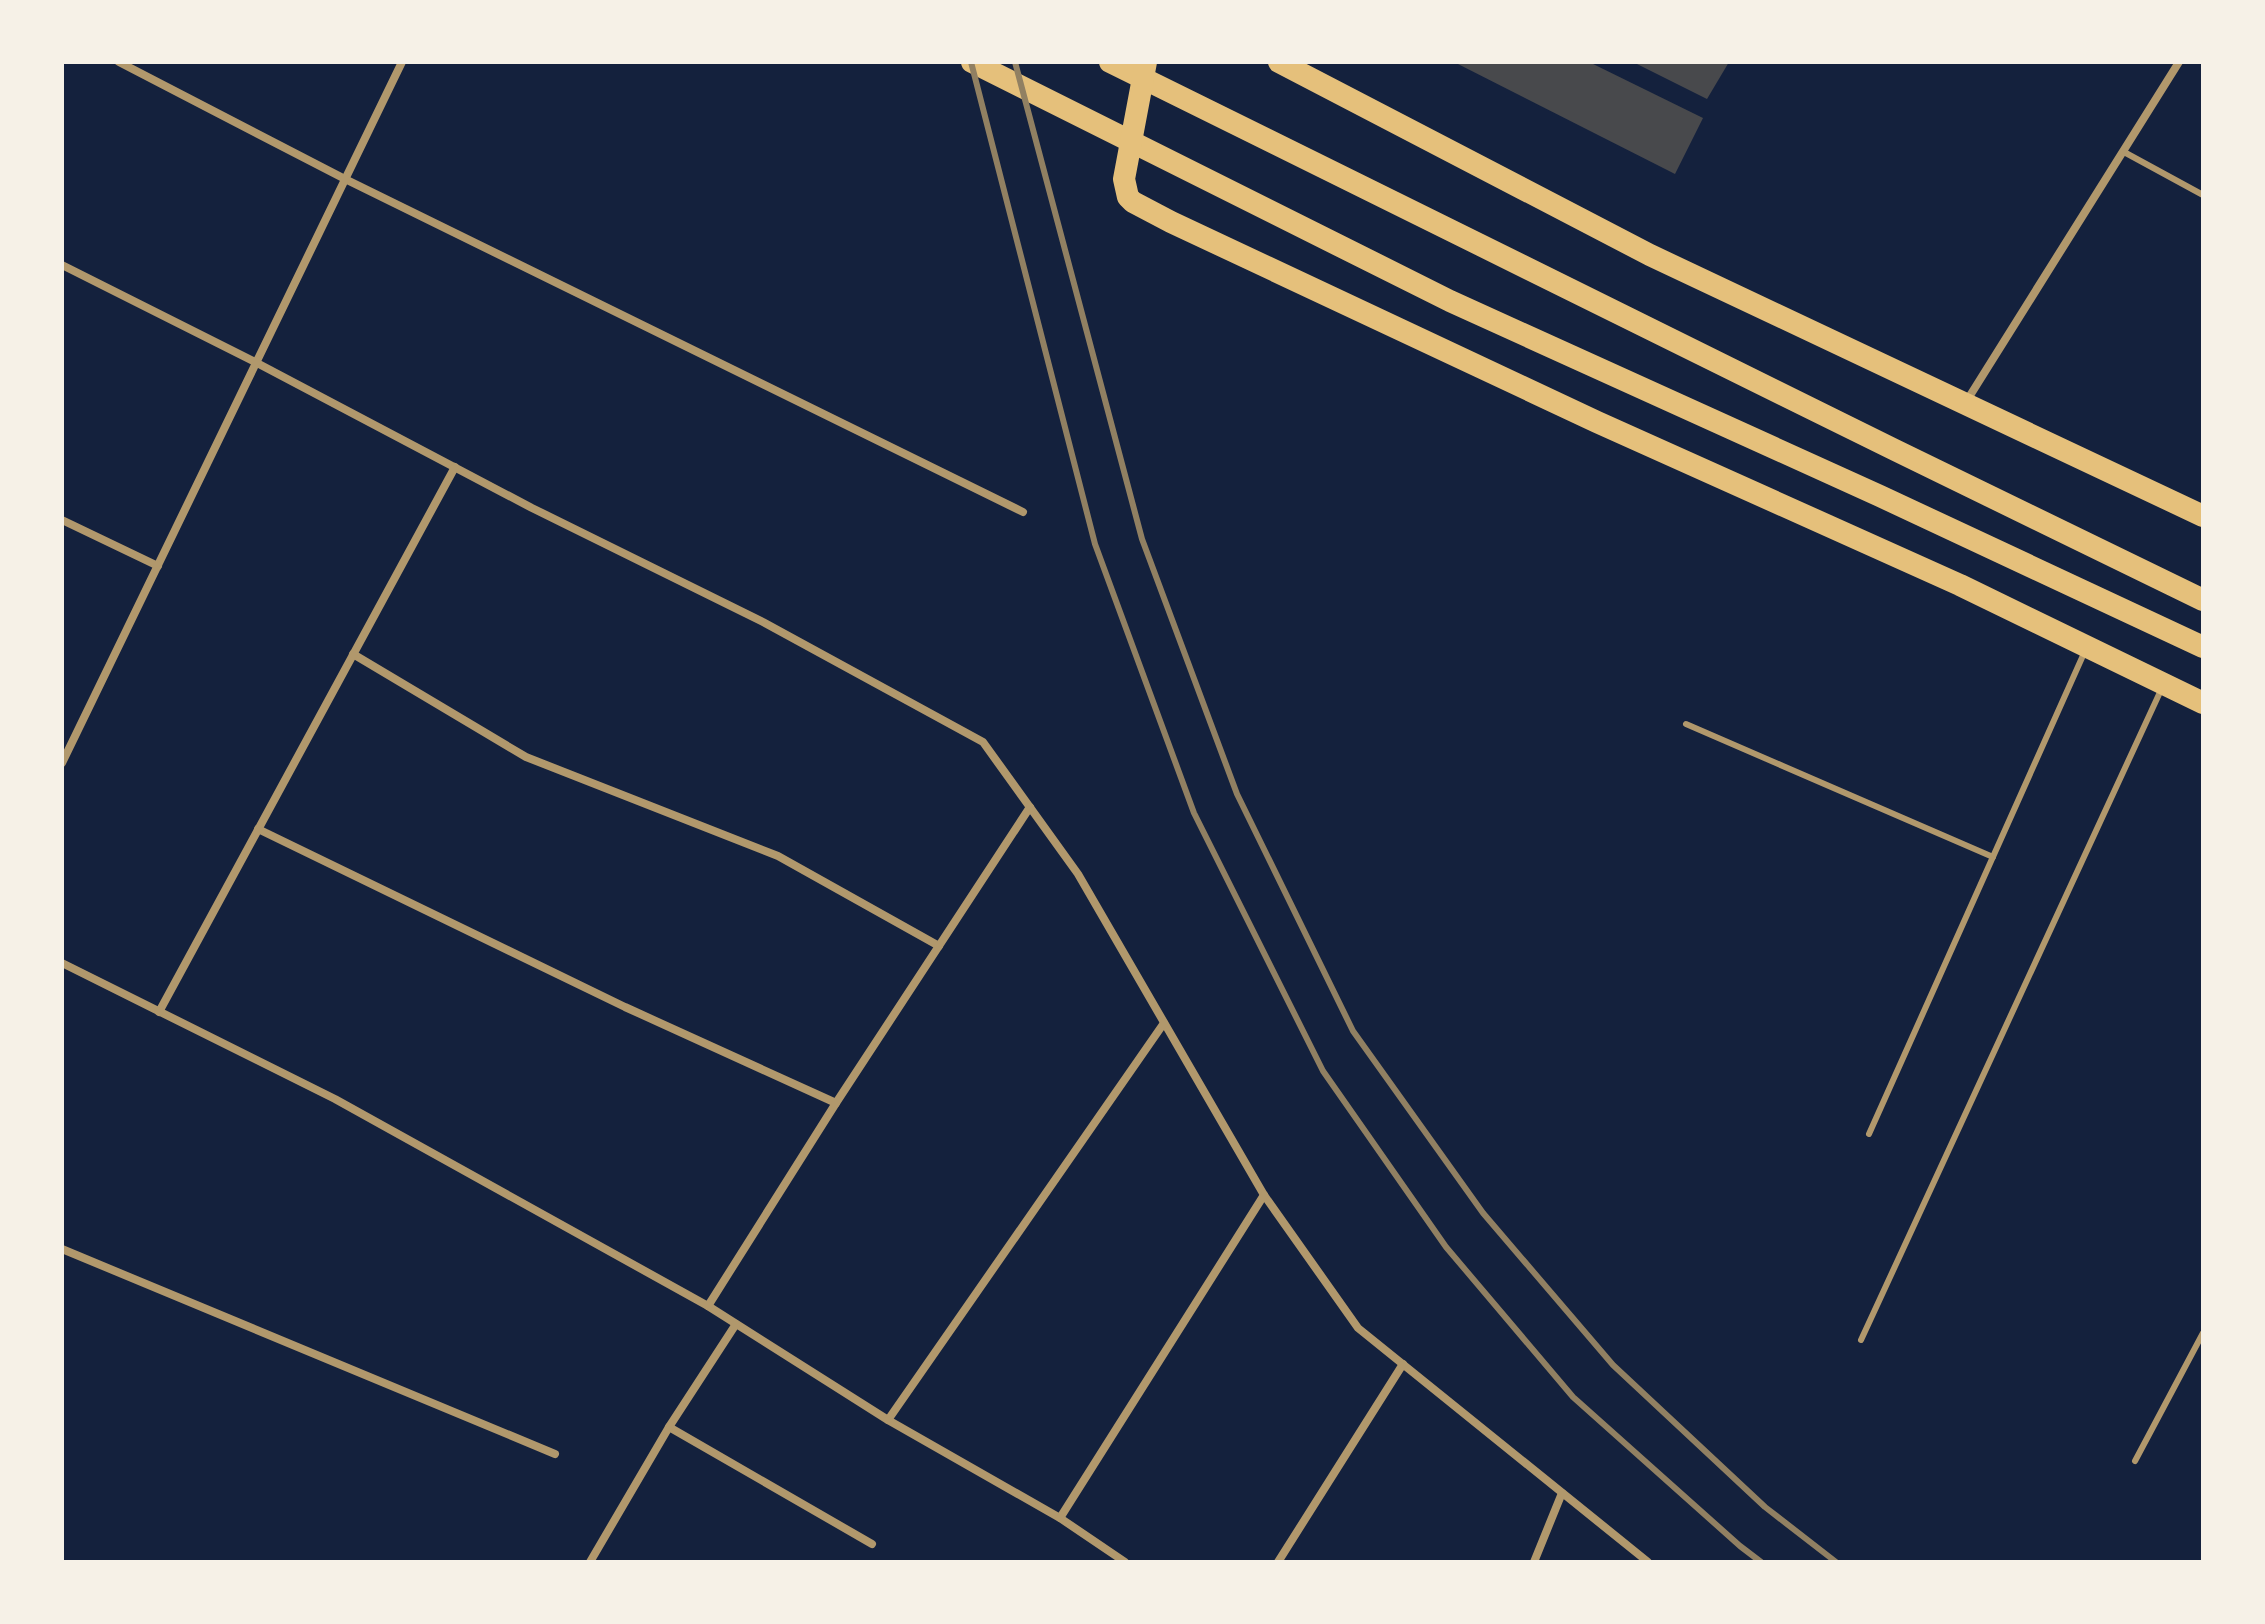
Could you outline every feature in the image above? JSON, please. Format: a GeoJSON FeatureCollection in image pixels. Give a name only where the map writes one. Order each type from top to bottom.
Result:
{"type":"FeatureCollection","features":[{"type":"Feature","properties":{"kind":"highway"},"geometry":{"type":"LineString","coordinates":[[972,62],[1450,301],[1894,502],[2203,647]]}},
{"type":"Feature","properties":{"kind":"highway"},"geometry":{"type":"LineString","coordinates":[[1110,62],[2203,600]]}},
{"type":"Feature","properties":{"kind":"highway"},"geometry":{"type":"LineString","coordinates":[[1146,62],[1124,179],[1128,197],[1133,202],[1597,422],[1960,585],[2203,703]]}},
{"type":"Feature","properties":{"kind":"highway"},"geometry":{"type":"LineString","coordinates":[[1279,62],[1650,255],[2203,516]]}},
{"type":"Feature","properties":{"kind":"street"},"geometry":{"type":"LineString","coordinates":[[119,62],[345,179],[1023,512]]}},
{"type":"Feature","properties":{"kind":"street"},"geometry":{"type":"LineString","coordinates":[[62,763],[402,62]]}},
{"type":"Feature","properties":{"kind":"street"},"geometry":{"type":"LineString","coordinates":[[1965,403],[2179,62]]}},
{"type":"Feature","properties":{"kind":"street"},"geometry":{"type":"LineString","coordinates":[[62,265],[257,363],[532,508],[763,622],[983,742],[1078,874],[1264,1195],[1358,1328],[1648,1562]]}},
{"type":"Feature","properties":{"kind":"street"},"geometry":{"type":"LineString","coordinates":[[159,1012],[455,467]]}},
{"type":"Feature","properties":{"kind":"street"},"geometry":{"type":"LineString","coordinates":[[62,520],[158,566]]}},
{"type":"Feature","properties":{"kind":"street"},"geometry":{"type":"LineString","coordinates":[[353,654],[526,757],[778,856],[939,946]]}},
{"type":"Feature","properties":{"kind":"street"},"geometry":{"type":"LineString","coordinates":[[708,1306],[836,1103],[1030,807]]}},
{"type":"Feature","properties":{"kind":"street"},"geometry":{"type":"LineString","coordinates":[[258,829],[625,1007],[836,1103]]}},
{"type":"Feature","properties":{"kind":"street"},"geometry":{"type":"LineString","coordinates":[[62,963],[335,1099],[708,1306],[888,1420],[1060,1518],[1125,1562]]}},
{"type":"Feature","properties":{"kind":"street"},"geometry":{"type":"LineString","coordinates":[[888,1420],[1164,1023]]}},
{"type":"Feature","properties":{"kind":"street"},"geometry":{"type":"LineString","coordinates":[[1060,1518],[1264,1195]]}},
{"type":"Feature","properties":{"kind":"street"},"geometry":{"type":"LineString","coordinates":[[62,1249],[555,1454]]}},
{"type":"Feature","properties":{"kind":"street"},"geometry":{"type":"LineString","coordinates":[[590,1562],[669,1427],[736,1324]]}},
{"type":"Feature","properties":{"kind":"street"},"geometry":{"type":"LineString","coordinates":[[1278,1562],[1403,1364]]}},
{"type":"Feature","properties":{"kind":"street"},"geometry":{"type":"LineString","coordinates":[[669,1427],[872,1544]]}},
{"type":"Feature","properties":{"kind":"street"},"geometry":{"type":"LineString","coordinates":[[1534,1562],[1562,1493]]}},
{"type":"Feature","properties":{"kind":"lane"},"geometry":{"type":"LineString","coordinates":[[2124,152],[2203,195]]}},
{"type":"Feature","properties":{"kind":"lane"},"geometry":{"type":"LineString","coordinates":[[1869,1134],[2087,647]]}},
{"type":"Feature","properties":{"kind":"lane"},"geometry":{"type":"LineString","coordinates":[[1861,1340],[2164,684]]}},
{"type":"Feature","properties":{"kind":"lane"},"geometry":{"type":"LineString","coordinates":[[1686,724],[1993,857]]}},
{"type":"Feature","properties":{"kind":"lane"},"geometry":{"type":"LineString","coordinates":[[2135,1461],[2203,1333]]}},
{"type":"Feature","properties":{"kind":"building"},"geometry":{"type":"Polygon","coordinates":[[[1454,62],[1589,62],[1703,118],[1675,174],[1454,62]]]}},
{"type":"Feature","properties":{"kind":"building"},"geometry":{"type":"Polygon","coordinates":[[[1633,62],[1729,62],[1707,99],[1633,62]]]}},
{"type":"Feature","properties":{"kind":"railway"},"geometry":{"type":"LineString","coordinates":[[971,62],[1095,544],[1194,813],[1323,1071],[1446,1247],[1573,1397],[1761,1562]]}},
{"type":"Feature","properties":{"kind":"railway"},"geometry":{"type":"LineString","coordinates":[[1015,62],[1142,539],[1237,794],[1353,1031],[1483,1213],[1613,1365],[1765,1507],[1836,1562]]}}]}
